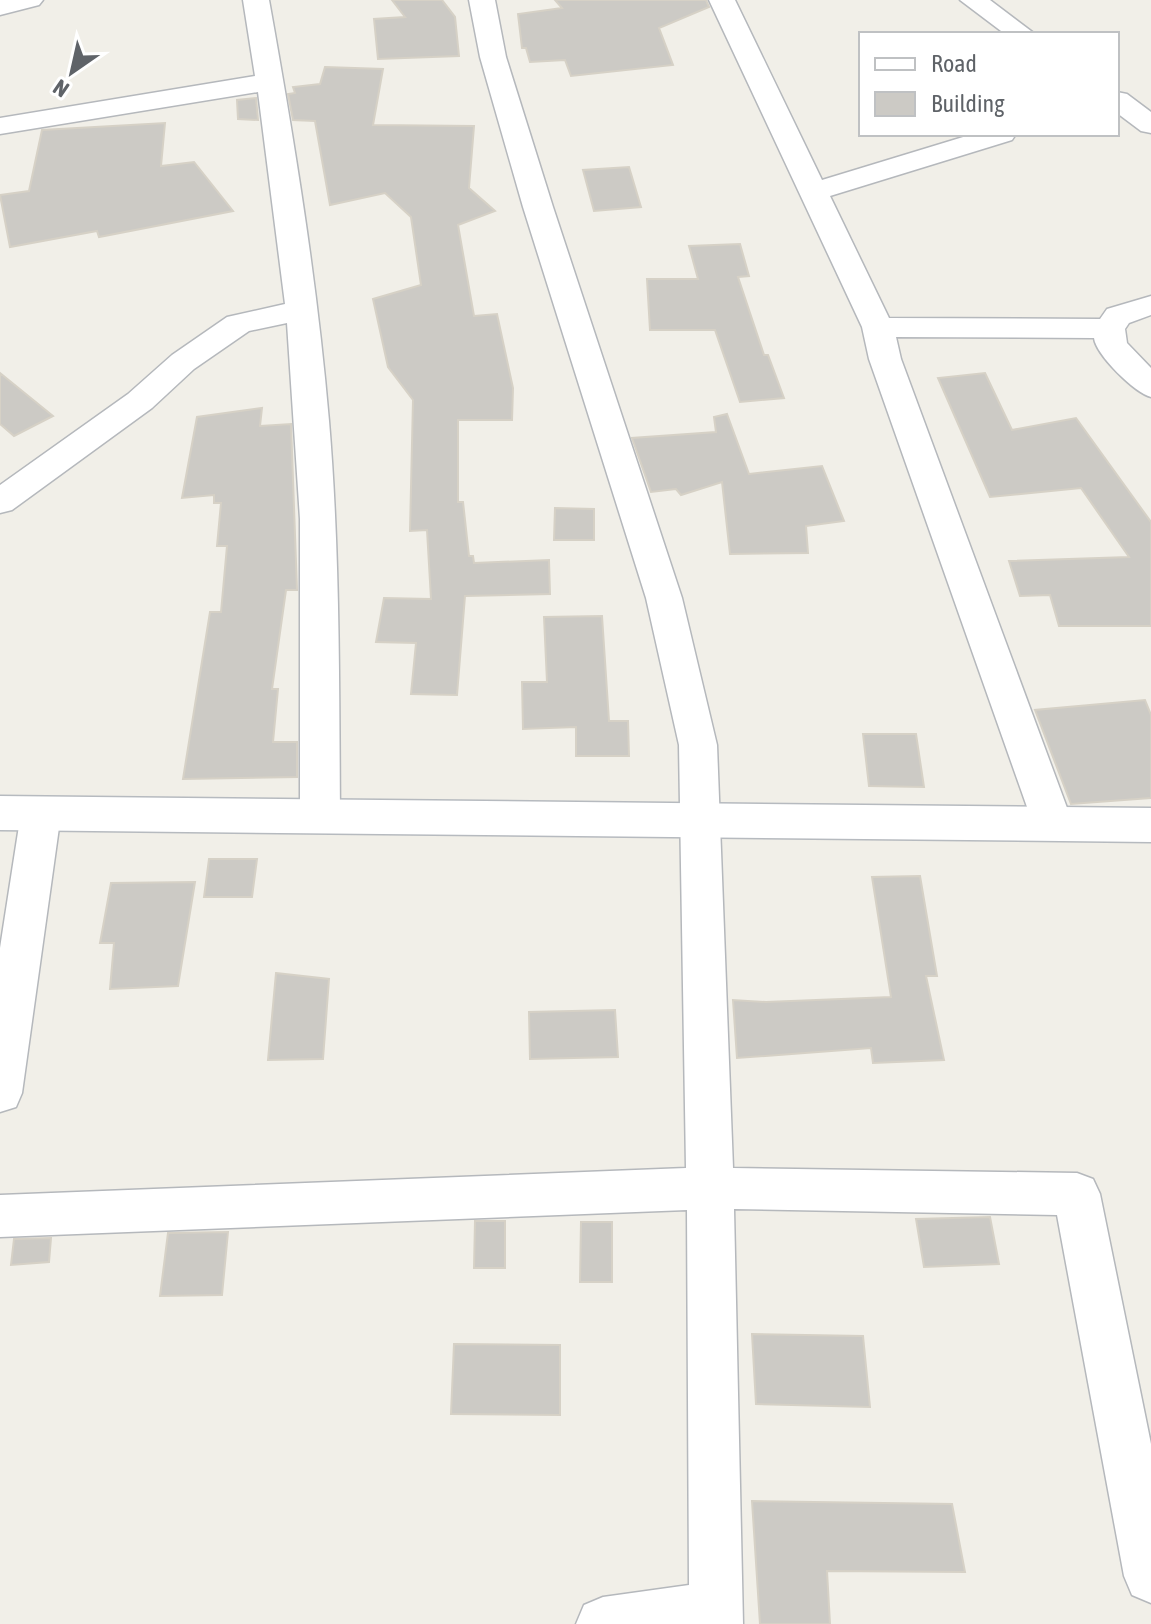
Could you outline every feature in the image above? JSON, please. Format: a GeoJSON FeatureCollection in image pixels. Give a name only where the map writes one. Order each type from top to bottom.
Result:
{"type":"FeatureCollection","features":[{"type":"Feature","properties":{"kind":"main road"},"geometry":{"type":"LineString","coordinates":[[20,813],[1151,825]]}},
{"type":"Feature","properties":{"kind":"street"},"geometry":{"type":"LineString","coordinates":[[0,7],[30,0]]}},
{"type":"Feature","properties":{"kind":"street"},"geometry":{"type":"LineString","coordinates":[[256,0],[301,310],[312,422],[320,601],[320,816]]}},
{"type":"Feature","properties":{"kind":"street"},"geometry":{"type":"LineString","coordinates":[[482,0],[493,57],[534,192],[664,598],[698,745],[710,1188],[715,1616],[603,1624]]}},
{"type":"Feature","properties":{"kind":"street"},"geometry":{"type":"LineString","coordinates":[[722,0],[811,193],[878,327],[885,359],[906,409],[1053,824]]}},
{"type":"Feature","properties":{"kind":"street"},"geometry":{"type":"LineString","coordinates":[[973,0],[1019,32]]}},
{"type":"Feature","properties":{"kind":"street"},"geometry":{"type":"LineString","coordinates":[[0,126],[270,82]]}},
{"type":"Feature","properties":{"kind":"street"},"geometry":{"type":"LineString","coordinates":[[1119,102],[1141,120]]}},
{"type":"Feature","properties":{"kind":"street"},"geometry":{"type":"LineString","coordinates":[[811,193],[996,136]]}},
{"type":"Feature","properties":{"kind":"street"},"geometry":{"type":"LineString","coordinates":[[1151,305],[1118,316],[1109,329],[1111,345],[1151,387]]}},
{"type":"Feature","properties":{"kind":"street"},"geometry":{"type":"LineString","coordinates":[[0,502],[140,401],[183,362],[238,324],[301,310]]}},
{"type":"Feature","properties":{"kind":"street"},"geometry":{"type":"LineString","coordinates":[[878,327],[1109,329]]}},
{"type":"Feature","properties":{"kind":"street"},"geometry":{"type":"LineString","coordinates":[[0,1093],[20,813]]}},
{"type":"Feature","properties":{"kind":"street"},"geometry":{"type":"LineString","coordinates":[[0,1216],[710,1188],[1077,1194],[1151,1576]]}},
{"type":"Feature","properties":{"kind":"building"},"geometry":{"type":"Polygon","coordinates":[[[392,0],[442,0],[455,17],[459,56],[378,59],[374,19],[405,17],[392,0]]]}},
{"type":"Feature","properties":{"kind":"building"},"geometry":{"type":"Polygon","coordinates":[[[555,0],[706,0],[709,7],[659,28],[673,65],[571,76],[565,60],[530,62],[526,48],[522,48],[518,14],[562,8],[555,0]]]}},
{"type":"Feature","properties":{"kind":"building"},"geometry":{"type":"Polygon","coordinates":[[[325,67],[383,69],[373,125],[474,126],[469,188],[495,211],[458,225],[474,316],[497,314],[513,388],[512,420],[458,420],[458,502],[463,502],[469,556],[473,556],[474,563],[549,560],[550,594],[465,596],[457,695],[411,694],[416,643],[376,642],[384,598],[431,599],[427,530],[410,531],[413,400],[388,367],[373,299],[421,285],[411,217],[385,193],[330,205],[315,121],[293,120],[288,94],[295,93],[293,87],[320,84],[325,67]]]}},
{"type":"Feature","properties":{"kind":"building"},"geometry":{"type":"Polygon","coordinates":[[[256,98],[258,120],[238,119],[237,100],[256,98]]]}},
{"type":"Feature","properties":{"kind":"building"},"geometry":{"type":"Polygon","coordinates":[[[165,123],[161,166],[194,162],[233,211],[99,237],[97,231],[10,247],[0,195],[29,191],[42,130],[165,123]]]}},
{"type":"Feature","properties":{"kind":"building"},"geometry":{"type":"Polygon","coordinates":[[[629,167],[641,207],[594,211],[583,170],[629,167]]]}},
{"type":"Feature","properties":{"kind":"building"},"geometry":{"type":"Polygon","coordinates":[[[740,244],[749,276],[738,277],[764,355],[768,355],[784,398],[740,402],[715,330],[650,330],[647,279],[698,279],[689,246],[740,244]]]}},
{"type":"Feature","properties":{"kind":"building"},"geometry":{"type":"Polygon","coordinates":[[[0,373],[53,416],[14,436],[0,424],[0,373]]]}},
{"type":"Feature","properties":{"kind":"building"},"geometry":{"type":"Polygon","coordinates":[[[985,373],[1012,430],[1076,418],[1151,522],[1151,626],[1059,626],[1050,595],[1020,596],[1009,561],[1129,557],[1081,488],[990,497],[938,378],[985,373]]]}},
{"type":"Feature","properties":{"kind":"building"},"geometry":{"type":"Polygon","coordinates":[[[262,408],[260,426],[291,424],[297,590],[286,590],[272,689],[278,689],[273,742],[297,742],[297,777],[183,779],[210,612],[221,612],[227,546],[217,546],[221,503],[214,503],[214,495],[182,498],[197,417],[262,408]]]}},
{"type":"Feature","properties":{"kind":"building"},"geometry":{"type":"Polygon","coordinates":[[[727,414],[749,474],[822,466],[844,521],[806,526],[808,553],[730,554],[722,482],[681,495],[676,489],[651,492],[632,438],[716,432],[714,417],[727,414]]]}},
{"type":"Feature","properties":{"kind":"building"},"geometry":{"type":"Polygon","coordinates":[[[555,508],[594,509],[594,540],[554,540],[555,508]]]}},
{"type":"Feature","properties":{"kind":"building"},"geometry":{"type":"Polygon","coordinates":[[[602,616],[609,721],[628,721],[629,756],[576,756],[576,727],[523,729],[522,682],[547,682],[544,617],[602,616]]]}},
{"type":"Feature","properties":{"kind":"building"},"geometry":{"type":"Polygon","coordinates":[[[1145,700],[1151,715],[1151,798],[1071,804],[1035,710],[1145,700]]]}},
{"type":"Feature","properties":{"kind":"building"},"geometry":{"type":"Polygon","coordinates":[[[863,734],[916,734],[924,787],[869,786],[863,734]]]}},
{"type":"Feature","properties":{"kind":"building"},"geometry":{"type":"Polygon","coordinates":[[[209,859],[257,859],[252,897],[204,897],[209,859]]]}},
{"type":"Feature","properties":{"kind":"building"},"geometry":{"type":"Polygon","coordinates":[[[920,876],[937,976],[926,976],[944,1060],[873,1063],[871,1048],[737,1058],[733,1000],[766,1002],[891,997],[872,877],[920,876]]]}},
{"type":"Feature","properties":{"kind":"building"},"geometry":{"type":"Polygon","coordinates":[[[195,882],[178,986],[110,989],[114,943],[100,943],[111,883],[195,882]]]}},
{"type":"Feature","properties":{"kind":"building"},"geometry":{"type":"Polygon","coordinates":[[[276,973],[329,979],[323,1059],[268,1060],[276,973]]]}},
{"type":"Feature","properties":{"kind":"building"},"geometry":{"type":"Polygon","coordinates":[[[615,1010],[618,1057],[530,1059],[529,1012],[615,1010]]]}},
{"type":"Feature","properties":{"kind":"building"},"geometry":{"type":"Polygon","coordinates":[[[990,1217],[999,1264],[924,1267],[916,1219],[990,1217]]]}},
{"type":"Feature","properties":{"kind":"building"},"geometry":{"type":"Polygon","coordinates":[[[475,1221],[505,1221],[505,1268],[474,1268],[475,1221]]]}},
{"type":"Feature","properties":{"kind":"building"},"geometry":{"type":"Polygon","coordinates":[[[581,1222],[612,1222],[612,1282],[580,1282],[581,1222]]]}},
{"type":"Feature","properties":{"kind":"building"},"geometry":{"type":"Polygon","coordinates":[[[228,1232],[222,1295],[160,1296],[168,1233],[228,1232]]]}},
{"type":"Feature","properties":{"kind":"building"},"geometry":{"type":"Polygon","coordinates":[[[51,1238],[49,1262],[11,1265],[14,1239],[51,1238]]]}},
{"type":"Feature","properties":{"kind":"building"},"geometry":{"type":"Polygon","coordinates":[[[752,1334],[863,1336],[870,1407],[756,1404],[752,1334]]]}},
{"type":"Feature","properties":{"kind":"building"},"geometry":{"type":"Polygon","coordinates":[[[454,1344],[560,1345],[560,1415],[451,1414],[454,1344]]]}},
{"type":"Feature","properties":{"kind":"building"},"geometry":{"type":"Polygon","coordinates":[[[752,1501],[952,1504],[965,1572],[827,1571],[830,1624],[760,1624],[752,1501]]]}}]}
